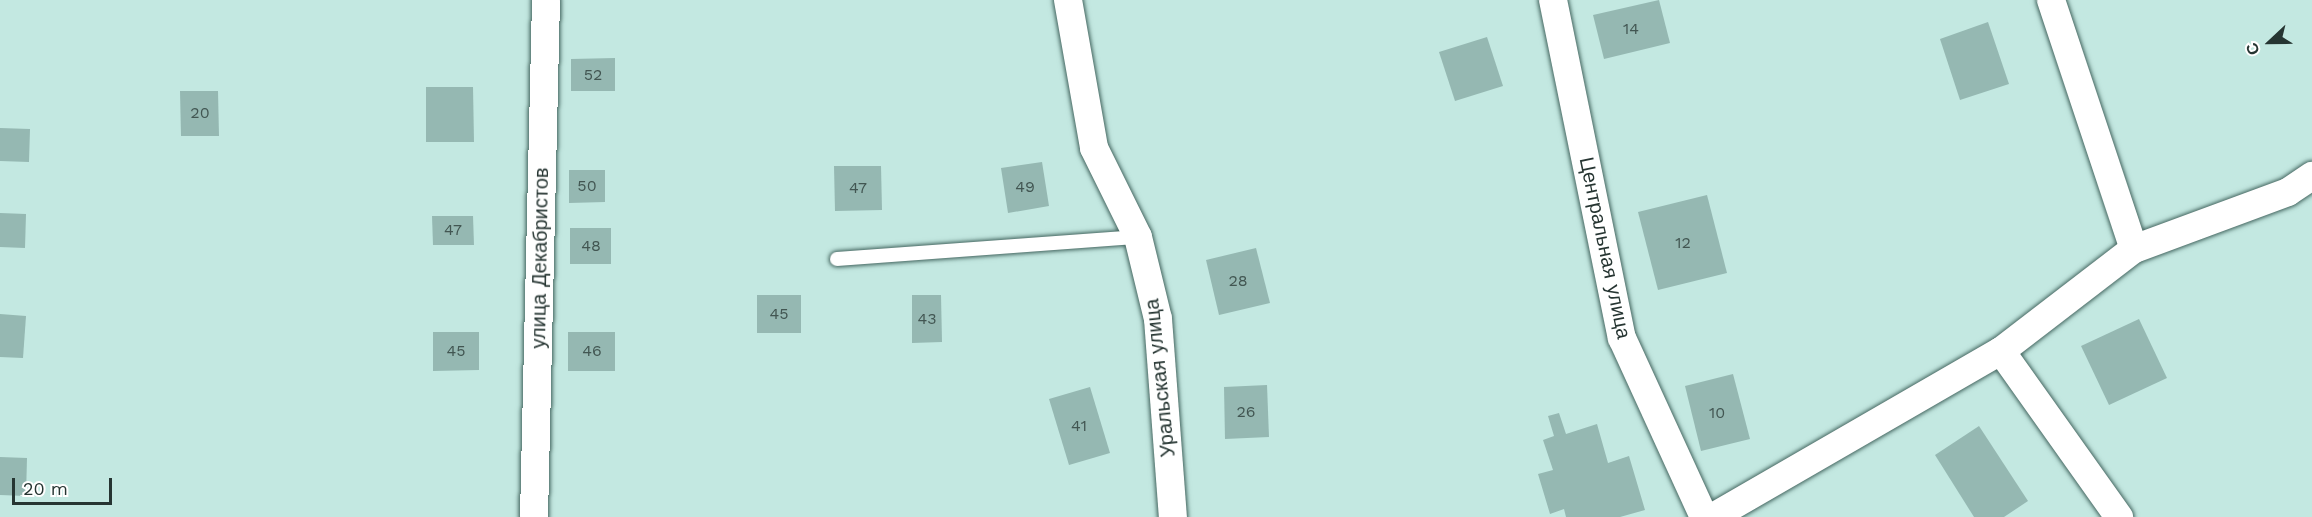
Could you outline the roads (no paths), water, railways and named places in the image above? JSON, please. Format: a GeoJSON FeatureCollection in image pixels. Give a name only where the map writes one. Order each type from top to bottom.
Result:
{"type":"FeatureCollection","features":[{"type":"Feature","properties":{"kind":"street","name":"улица Декабристов"},"geometry":{"type":"LineString","coordinates":[[534,517],[546,0]]}},
{"type":"Feature","properties":{"kind":"street","name":"Уральская улица"},"geometry":{"type":"LineString","coordinates":[[1068,0],[1094,148],[1138,237],[1158,319],[1173,517]]}},
{"type":"Feature","properties":{"kind":"street","name":"Центральная улица"},"geometry":{"type":"LineString","coordinates":[[1553,0],[1622,338],[1704,517]]}},
{"type":"Feature","properties":{"kind":"street"},"geometry":{"type":"LineString","coordinates":[[2051,0],[2134,249]]}},
{"type":"Feature","properties":{"kind":"street"},"geometry":{"type":"LineString","coordinates":[[1713,517],[2001,351],[2134,249],[2288,192],[2312,176]]}},
{"type":"Feature","properties":{"kind":"street"},"geometry":{"type":"LineString","coordinates":[[2001,351],[2119,517]]}},
{"type":"Feature","properties":{"kind":"lane"},"geometry":{"type":"LineString","coordinates":[[837,259],[1138,237]]}}]}
